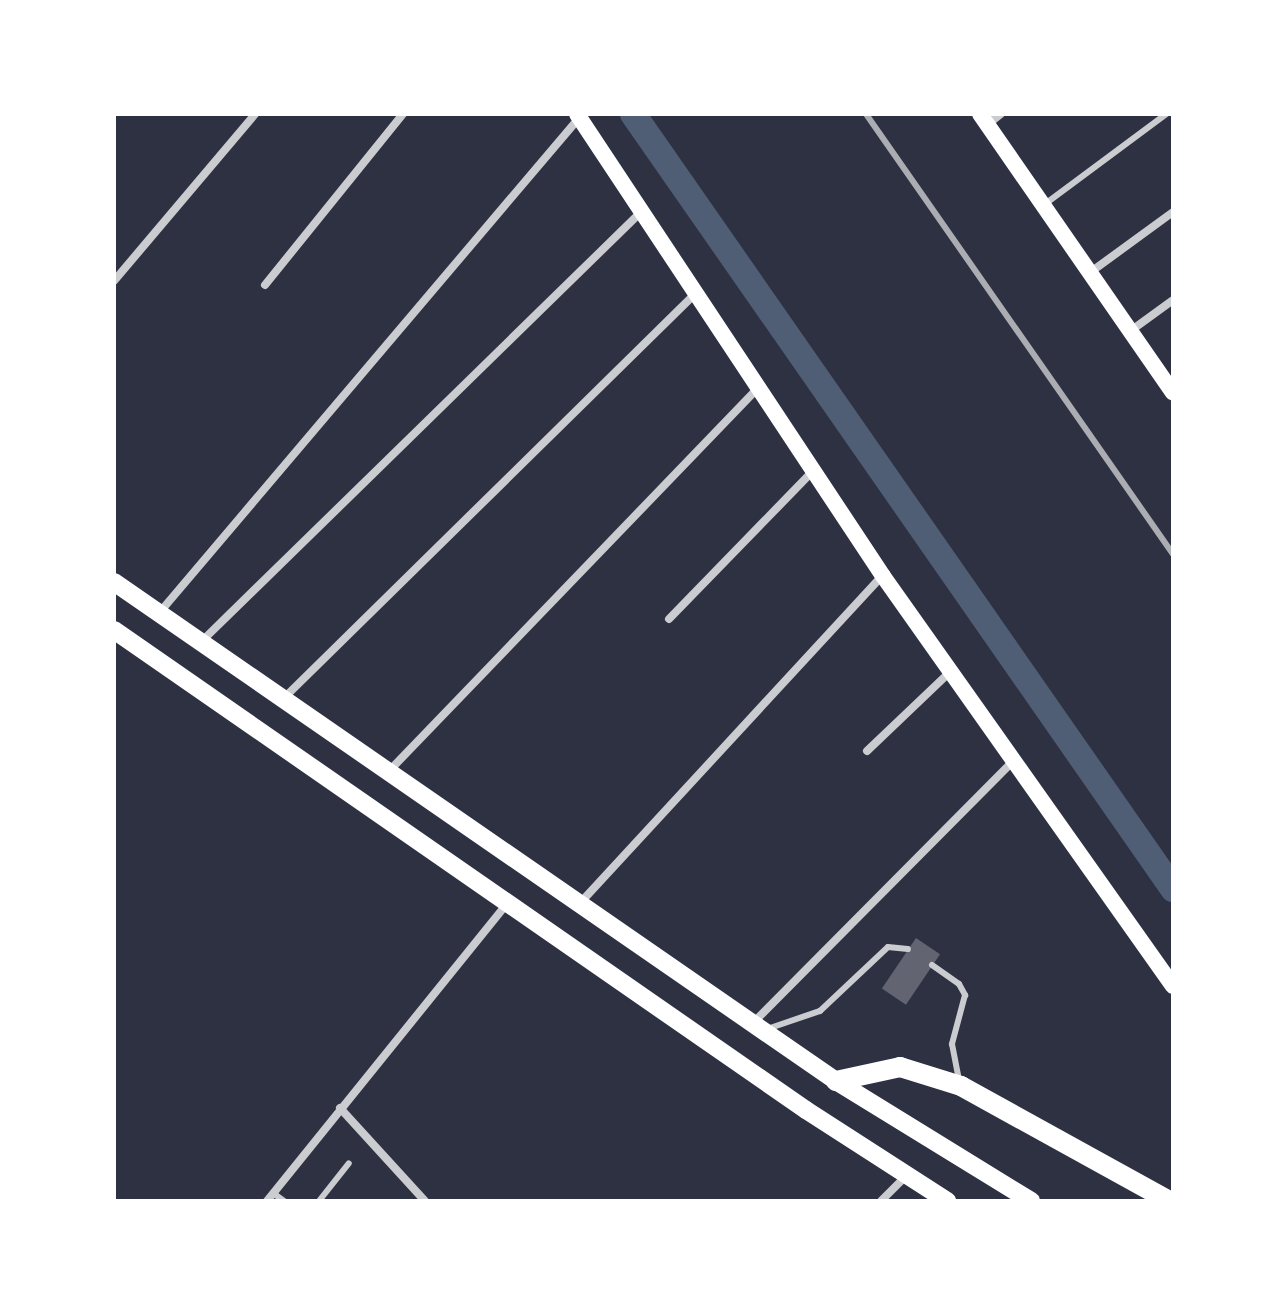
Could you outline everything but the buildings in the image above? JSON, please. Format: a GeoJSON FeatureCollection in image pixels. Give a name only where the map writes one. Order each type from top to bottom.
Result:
{"type":"FeatureCollection","features":[{"type":"Feature","properties":{"kind":"highway"},"geometry":{"type":"LineString","coordinates":[[114,582],[286,696],[836,1081],[1031,1201]]}},
{"type":"Feature","properties":{"kind":"highway"},"geometry":{"type":"LineString","coordinates":[[114,630],[906,1176],[947,1201]]}},
{"type":"Feature","properties":{"kind":"highway"},"geometry":{"type":"LineString","coordinates":[[836,1081],[900,1067],[961,1086],[1169,1201]]}},
{"type":"Feature","properties":{"kind":"main road"},"geometry":{"type":"LineString","coordinates":[[578,116],[697,291],[883,576],[1173,986]]}},
{"type":"Feature","properties":{"kind":"main road"},"geometry":{"type":"LineString","coordinates":[[984,119],[1088,275],[1173,393]]}},
{"type":"Feature","properties":{"kind":"street"},"geometry":{"type":"LineString","coordinates":[[114,281],[255,114]]}},
{"type":"Feature","properties":{"kind":"street"},"geometry":{"type":"LineString","coordinates":[[265,285],[403,114]]}},
{"type":"Feature","properties":{"kind":"street"},"geometry":{"type":"LineString","coordinates":[[984,119],[1001,114]]}},
{"type":"Feature","properties":{"kind":"street"},"geometry":{"type":"LineString","coordinates":[[160,612],[578,116]]}},
{"type":"Feature","properties":{"kind":"street"},"geometry":{"type":"LineString","coordinates":[[203,640],[643,210]]}},
{"type":"Feature","properties":{"kind":"street"},"geometry":{"type":"LineString","coordinates":[[1088,275],[1173,212]]}},
{"type":"Feature","properties":{"kind":"street"},"geometry":{"type":"LineString","coordinates":[[286,696],[697,291]]}},
{"type":"Feature","properties":{"kind":"street"},"geometry":{"type":"LineString","coordinates":[[1129,333],[1173,300]]}},
{"type":"Feature","properties":{"kind":"street"},"geometry":{"type":"LineString","coordinates":[[391,769],[759,387]]}},
{"type":"Feature","properties":{"kind":"street"},"geometry":{"type":"LineString","coordinates":[[669,619],[814,470]]}},
{"type":"Feature","properties":{"kind":"street"},"geometry":{"type":"LineString","coordinates":[[582,901],[883,576]]}},
{"type":"Feature","properties":{"kind":"street"},"geometry":{"type":"LineString","coordinates":[[867,751],[950,672]]}},
{"type":"Feature","properties":{"kind":"street"},"geometry":{"type":"LineString","coordinates":[[758,1026],[1013,761]]}},
{"type":"Feature","properties":{"kind":"street"},"geometry":{"type":"LineString","coordinates":[[267,1201],[510,901]]}},
{"type":"Feature","properties":{"kind":"street"},"geometry":{"type":"LineString","coordinates":[[340,1108],[425,1201]]}},
{"type":"Feature","properties":{"kind":"street"},"geometry":{"type":"LineString","coordinates":[[881,1201],[906,1176]]}},
{"type":"Feature","properties":{"kind":"lane"},"geometry":{"type":"LineString","coordinates":[[1042,206],[1166,114]]}},
{"type":"Feature","properties":{"kind":"lane"},"geometry":{"type":"LineString","coordinates":[[758,1026],[807,1018],[888,947],[908,949]]}},
{"type":"Feature","properties":{"kind":"lane"},"geometry":{"type":"LineString","coordinates":[[932,965],[959,984],[965,995],[952,1044],[961,1086]]}},
{"type":"Feature","properties":{"kind":"lane"},"geometry":{"type":"LineString","coordinates":[[319,1201],[349,1163]]}},
{"type":"Feature","properties":{"kind":"lane"},"geometry":{"type":"LineString","coordinates":[[273,1193],[284,1201]]}},
{"type":"Feature","properties":{"kind":"waterway"},"geometry":{"type":"LineString","coordinates":[[633,114],[1173,889]]}},
{"type":"Feature","properties":{"kind":"railway"},"geometry":{"type":"LineString","coordinates":[[866,114],[1173,554]]}}]}
